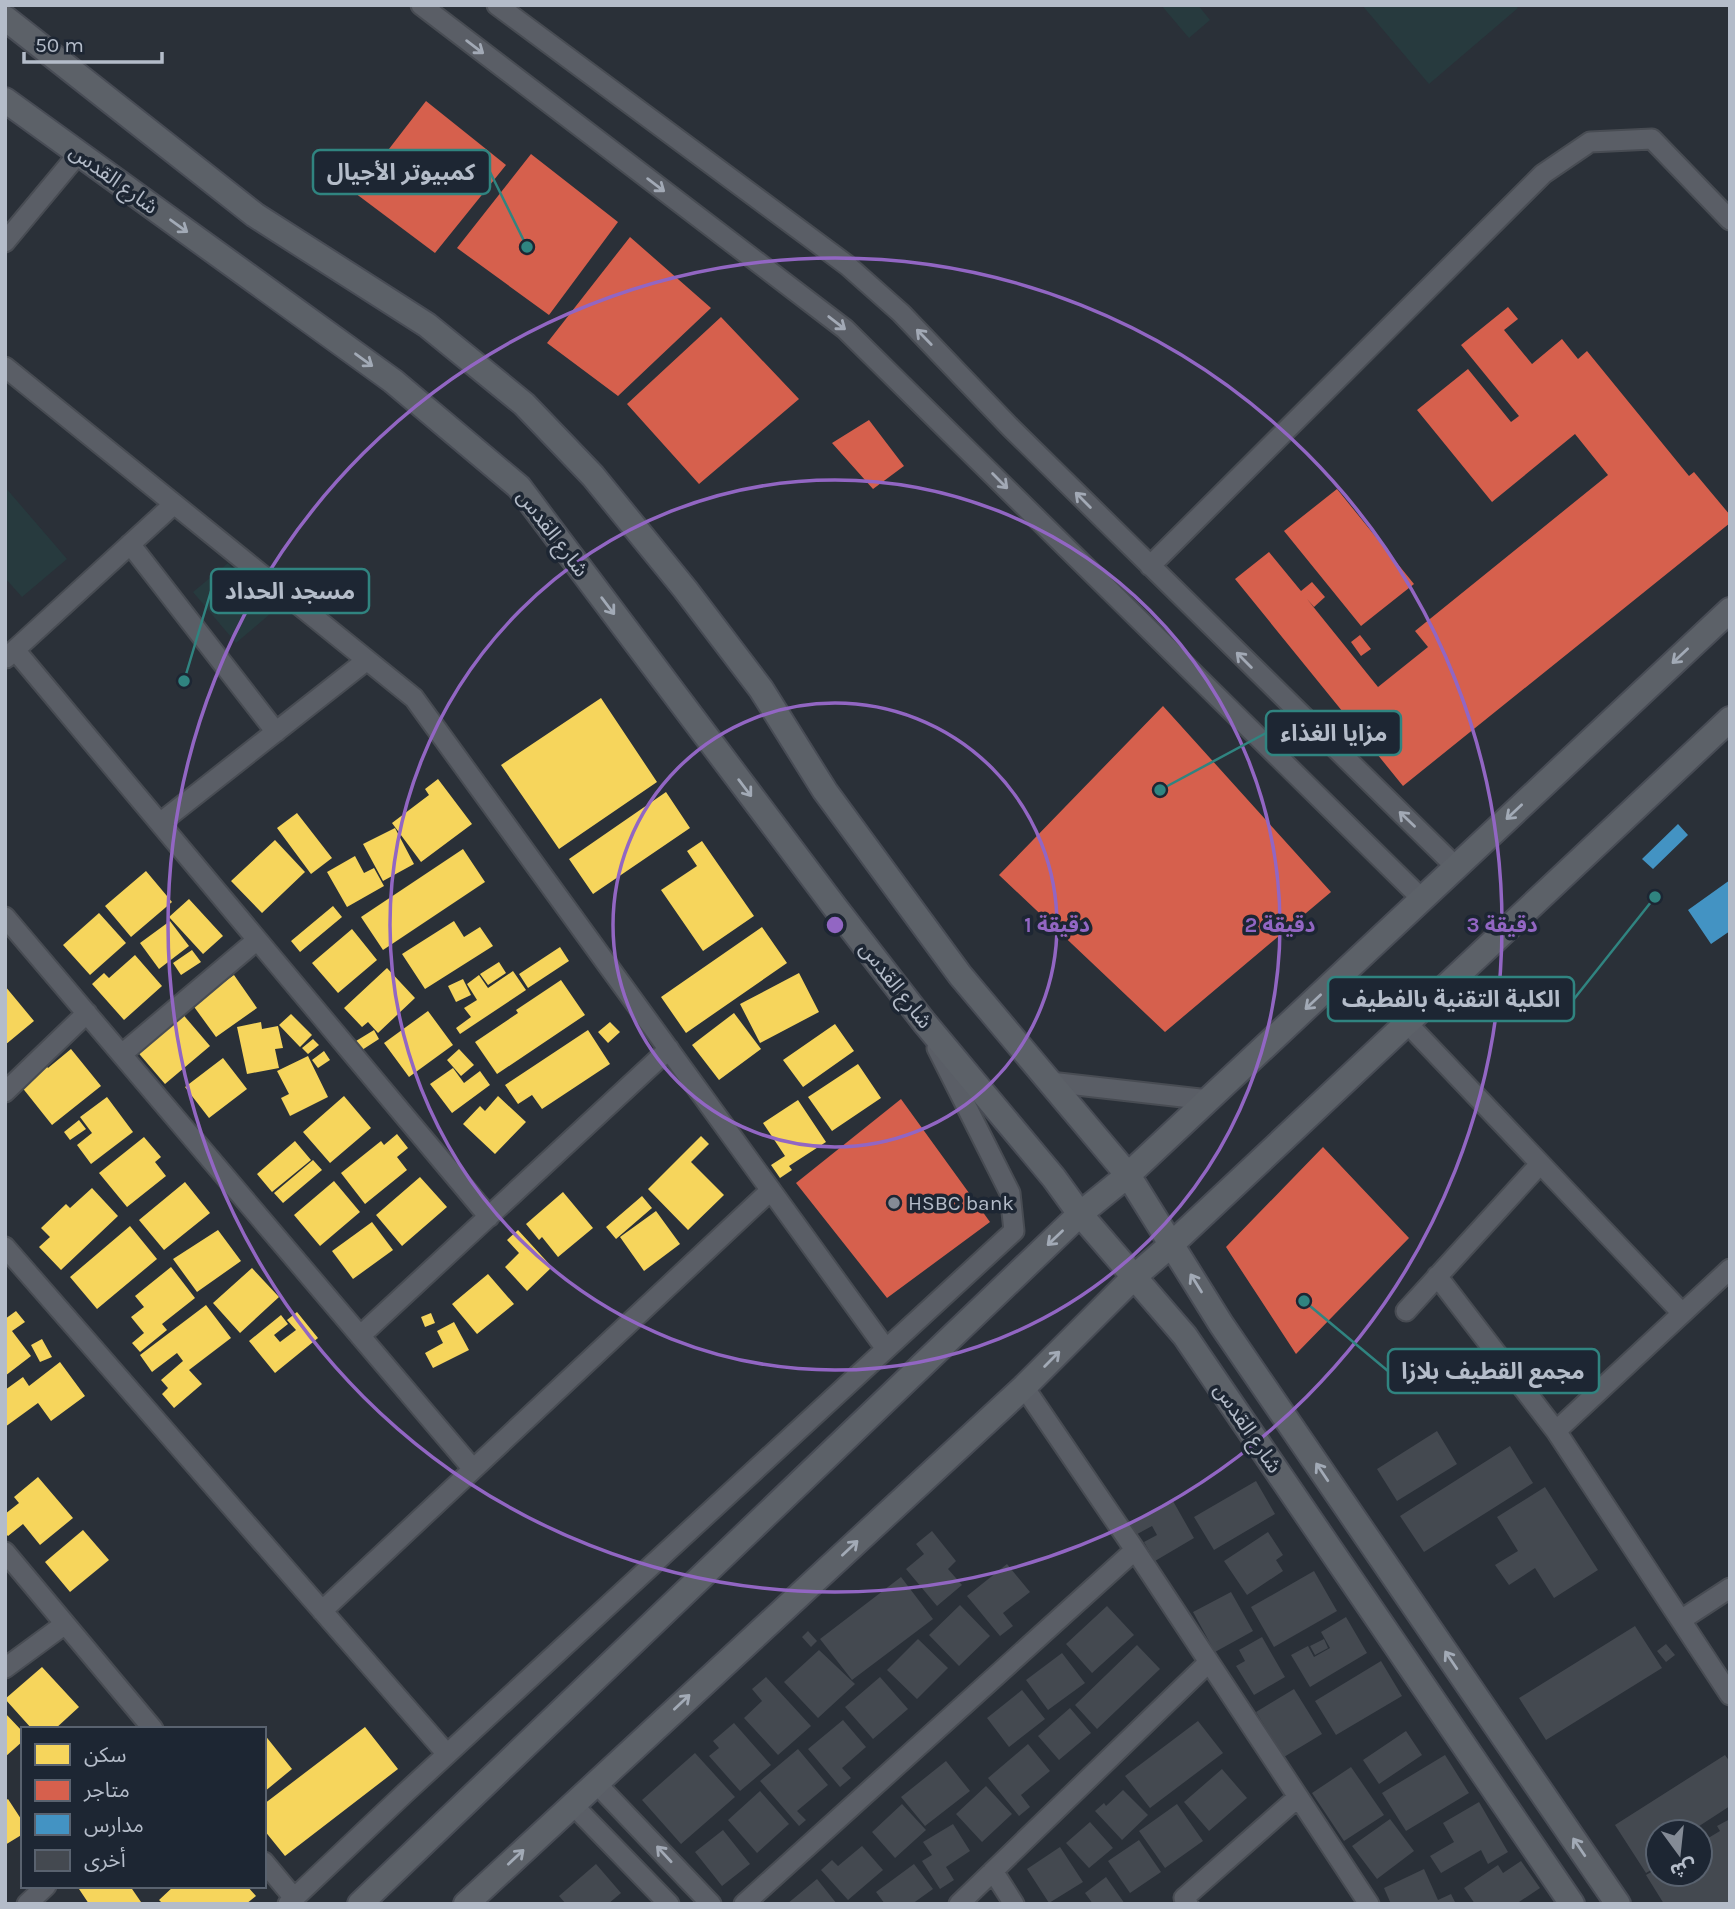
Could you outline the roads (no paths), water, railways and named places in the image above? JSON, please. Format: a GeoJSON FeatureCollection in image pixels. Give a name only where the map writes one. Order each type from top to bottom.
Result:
{"type":"FeatureCollection","features":[{"type":"Feature","properties":{"kind":"main road"},"geometry":{"type":"LineString","coordinates":[[5,18],[255,215],[427,325],[524,404],[593,476],[685,589],[761,689],[825,791],[960,975],[1128,1175],[1221,1324],[1618,1904]]}},
{"type":"Feature","properties":{"kind":"main road","name":"شارع القدس"},"geometry":{"type":"LineString","coordinates":[[5,100],[393,381],[519,486],[818,886],[924,1022],[1054,1178],[1080,1214],[1185,1336],[1572,1904]]}},
{"type":"Feature","properties":{"kind":"main road"},"geometry":{"type":"LineString","coordinates":[[360,1904],[1080,1214],[1128,1175],[1209,1100],[1730,610]]}},
{"type":"Feature","properties":{"kind":"main road"},"geometry":{"type":"LineString","coordinates":[[474,1901],[572,1804],[1024,1387],[1135,1276],[1730,719]]}},
{"type":"Feature","properties":{"kind":"street"},"geometry":{"type":"LineString","coordinates":[[421,5],[845,329],[1422,899]]}},
{"type":"Feature","properties":{"kind":"street"},"geometry":{"type":"LineString","coordinates":[[497,5],[847,265],[901,313],[1011,428],[1456,867]]}},
{"type":"Feature","properties":{"kind":"street"},"geometry":{"type":"LineString","coordinates":[[1150,566],[1544,174],[1590,142],[1652,139],[1730,220]]}},
{"type":"Feature","properties":{"kind":"street"},"geometry":{"type":"LineString","coordinates":[[5,242],[79,153]]}},
{"type":"Feature","properties":{"kind":"street"},"geometry":{"type":"LineString","coordinates":[[5,367],[414,698],[886,1349]]}},
{"type":"Feature","properties":{"kind":"street"},"geometry":{"type":"LineString","coordinates":[[174,504],[10,654],[160,823],[489,1217]]}},
{"type":"Feature","properties":{"kind":"street"},"geometry":{"type":"LineString","coordinates":[[131,544],[276,732]]}},
{"type":"Feature","properties":{"kind":"street"},"geometry":{"type":"LineString","coordinates":[[160,823],[367,660]]}},
{"type":"Feature","properties":{"kind":"street"},"geometry":{"type":"LineString","coordinates":[[5,917],[473,1469]]}},
{"type":"Feature","properties":{"kind":"street"},"geometry":{"type":"LineString","coordinates":[[122,1054],[257,940]]}},
{"type":"Feature","properties":{"kind":"street"},"geometry":{"type":"LineString","coordinates":[[5,1092],[87,1013]]}},
{"type":"Feature","properties":{"kind":"street"},"geometry":{"type":"LineString","coordinates":[[266,1865],[291,1901],[1014,1231],[1010,1193],[924,1022]]}},
{"type":"Feature","properties":{"kind":"street"},"geometry":{"type":"LineString","coordinates":[[1406,1023],[1682,1313]]}},
{"type":"Feature","properties":{"kind":"street"},"geometry":{"type":"LineString","coordinates":[[360,1336],[669,1049]]}},
{"type":"Feature","properties":{"kind":"street"},"geometry":{"type":"LineString","coordinates":[[1050,1082],[1209,1100]]}},
{"type":"Feature","properties":{"kind":"street"},"geometry":{"type":"LineString","coordinates":[[1406,1311],[1540,1164]]}},
{"type":"Feature","properties":{"kind":"street"},"geometry":{"type":"LineString","coordinates":[[322,1611],[771,1190]]}},
{"type":"Feature","properties":{"kind":"street"},"geometry":{"type":"LineString","coordinates":[[5,1247],[447,1754]]}},
{"type":"Feature","properties":{"kind":"street"},"geometry":{"type":"LineString","coordinates":[[1556,1431],[1730,1269]]}},
{"type":"Feature","properties":{"kind":"street"},"geometry":{"type":"LineString","coordinates":[[1437,1276],[1556,1431],[1730,1695]]}},
{"type":"Feature","properties":{"kind":"street"},"geometry":{"type":"LineString","coordinates":[[1024,1387],[1369,1904]]}},
{"type":"Feature","properties":{"kind":"street"},"geometry":{"type":"LineString","coordinates":[[744,1904],[1135,1550]]}},
{"type":"Feature","properties":{"kind":"street"},"geometry":{"type":"LineString","coordinates":[[5,1552],[151,1727]]}},
{"type":"Feature","properties":{"kind":"street"},"geometry":{"type":"LineString","coordinates":[[1681,1620],[1730,1588]]}},
{"type":"Feature","properties":{"kind":"street"},"geometry":{"type":"LineString","coordinates":[[5,1668],[65,1624]]}},
{"type":"Feature","properties":{"kind":"street"},"geometry":{"type":"LineString","coordinates":[[959,1904],[1209,1662]]}},
{"type":"Feature","properties":{"kind":"street"},"geometry":{"type":"LineString","coordinates":[[596,1782],[711,1904]]}},
{"type":"Feature","properties":{"kind":"street"},"geometry":{"type":"LineString","coordinates":[[1183,1902],[1297,1798]]}},
{"type":"Feature","properties":{"kind":"street"},"geometry":{"type":"LineString","coordinates":[[572,1804],[669,1904]]}},
{"type":"Feature","properties":{"kind":"street"},"geometry":{"type":"LineString","coordinates":[[993,1871],[1014,1904]]}},
{"type":"Feature","properties":{"kind":"street"},"geometry":{"type":"LineString","coordinates":[[27,1904],[44,1888]]}},
{"type":"Feature","properties":{"kind":"place","name":"كمبيوتر الأجيال"},"geometry":{"type":"Point","coordinates":[527,247]}},
{"type":"Feature","properties":{"kind":"place","name":"مسجد الحداد"},"geometry":{"type":"Point","coordinates":[184,681]}},
{"type":"Feature","properties":{"kind":"place","name":"مزايا الغذاء"},"geometry":{"type":"Point","coordinates":[1160,790]}},
{"type":"Feature","properties":{"kind":"place","name":"الكلية التقنية بالفطيف"},"geometry":{"type":"Point","coordinates":[1655,897]}},
{"type":"Feature","properties":{"kind":"place","name":"HSBC bank"},"geometry":{"type":"Point","coordinates":[894,1203]}},
{"type":"Feature","properties":{"kind":"place","name":"مجمع القطيف بلازا"},"geometry":{"type":"Point","coordinates":[1304,1301]}}]}
